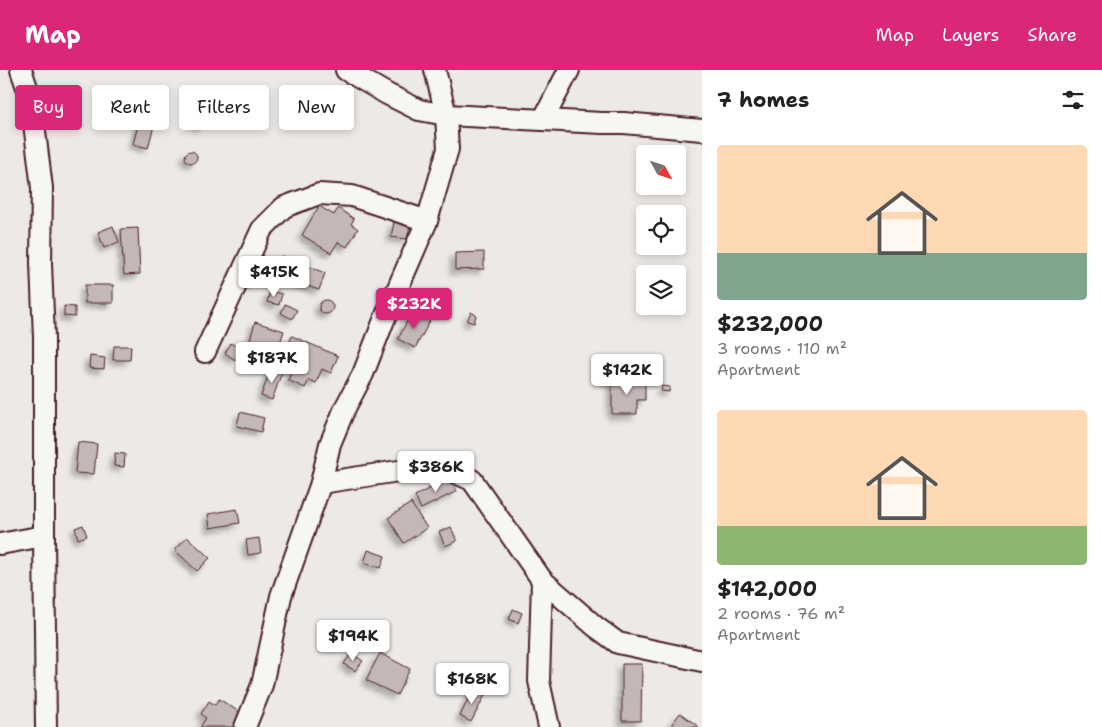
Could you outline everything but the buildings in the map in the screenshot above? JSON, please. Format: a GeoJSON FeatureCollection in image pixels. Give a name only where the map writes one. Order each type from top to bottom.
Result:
{"type":"FeatureCollection","features":[{"type":"Feature","properties":{"kind":"street"},"geometry":{"type":"LineString","coordinates":[[21,70],[31,99],[42,188],[40,264],[44,338],[46,727]]}},
{"type":"Feature","properties":{"kind":"street"},"geometry":{"type":"LineString","coordinates":[[346,70],[387,94],[420,110],[446,115],[624,123],[702,130]]}},
{"type":"Feature","properties":{"kind":"street"},"geometry":{"type":"LineString","coordinates":[[245,727],[262,686],[281,596],[320,483],[330,444],[427,221],[448,149],[446,115],[435,70]]}},
{"type":"Feature","properties":{"kind":"street"},"geometry":{"type":"LineString","coordinates":[[543,120],[569,70]]}},
{"type":"Feature","properties":{"kind":"street"},"geometry":{"type":"LineString","coordinates":[[205,352],[262,229],[284,207],[319,194],[352,196],[427,221]]}},
{"type":"Feature","properties":{"kind":"street"},"geometry":{"type":"LineString","coordinates":[[320,483],[437,465],[472,480],[542,580],[596,627],[618,643],[702,661]]}},
{"type":"Feature","properties":{"kind":"street"},"geometry":{"type":"LineString","coordinates":[[0,544],[44,536]]}},
{"type":"Feature","properties":{"kind":"street"},"geometry":{"type":"LineString","coordinates":[[542,580],[538,681],[549,727]]}}]}
